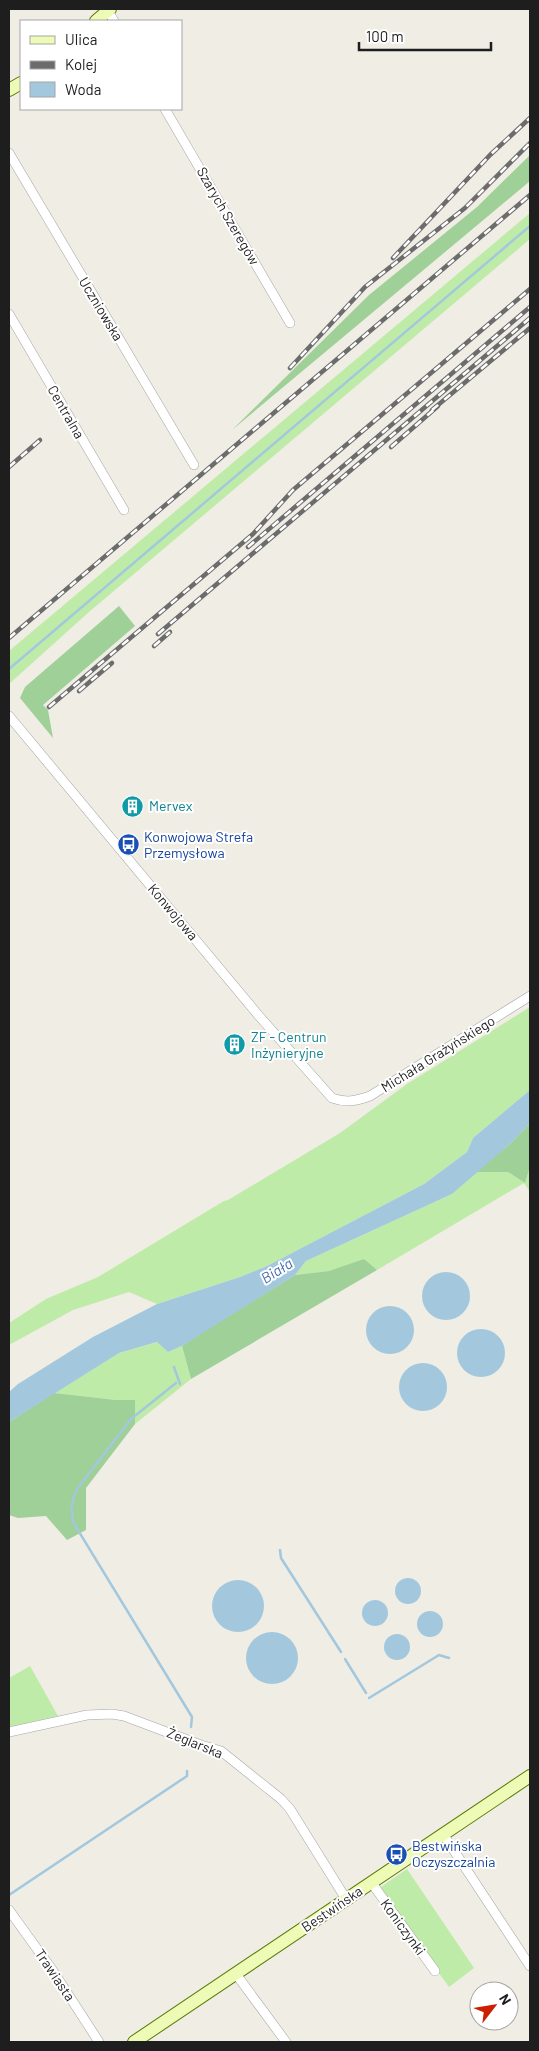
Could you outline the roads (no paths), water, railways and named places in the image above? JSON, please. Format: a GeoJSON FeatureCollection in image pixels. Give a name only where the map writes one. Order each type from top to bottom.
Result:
{"type":"FeatureCollection","features":[{"type":"Feature","properties":{"kind":"street"},"geometry":{"type":"LineString","coordinates":[[98,20],[110,13]]}},
{"type":"Feature","properties":{"kind":"street"},"geometry":{"type":"LineString","coordinates":[[9,90],[20,83]]}},
{"type":"Feature","properties":{"kind":"street","name":"Szarych Szeregów"},"geometry":{"type":"LineString","coordinates":[[166,110],[290,324]]}},
{"type":"Feature","properties":{"kind":"street","name":"Uczniowska"},"geometry":{"type":"LineString","coordinates":[[9,153],[194,466]]}},
{"type":"Feature","properties":{"kind":"street","name":"Centralna"},"geometry":{"type":"LineString","coordinates":[[9,314],[124,510]]}},
{"type":"Feature","properties":{"kind":"street","name":"Konwojowa"},"geometry":{"type":"LineString","coordinates":[[9,716],[259,1016],[322,1088],[332,1098],[342,1102]]}},
{"type":"Feature","properties":{"kind":"street","name":"Michała Grażyńskiego"},"geometry":{"type":"LineString","coordinates":[[342,1102],[356,1102],[370,1096],[530,996]]}},
{"type":"Feature","properties":{"kind":"street","name":"Żeglarska"},"geometry":{"type":"LineString","coordinates":[[9,1732],[87,1715],[112,1714],[140,1721],[185,1740],[221,1751],[281,1799],[290,1809],[346,1899]]}},
{"type":"Feature","properties":{"kind":"street","name":"Bestwińska"},"geometry":{"type":"LineString","coordinates":[[134,2042],[530,1776]]}},
{"type":"Feature","properties":{"kind":"street"},"geometry":{"type":"LineString","coordinates":[[443,1834],[530,1966]]}},
{"type":"Feature","properties":{"kind":"street","name":"Koniczynki"},"geometry":{"type":"LineString","coordinates":[[371,1882],[435,1971]]}},
{"type":"Feature","properties":{"kind":"street","name":"Trawiasta"},"geometry":{"type":"LineString","coordinates":[[9,1910],[53,1971],[99,2042]]}},
{"type":"Feature","properties":{"kind":"street"},"geometry":{"type":"LineString","coordinates":[[236,1974],[286,2042]]}},
{"type":"Feature","properties":{"kind":"water","name":"Biała"},"geometry":{"type":"Polygon","coordinates":[[[530,1090],[530,1123],[510,1144],[452,1194],[306,1261],[295,1275],[182,1346],[168,1352],[157,1342],[119,1353],[9,1422],[9,1392],[18,1384],[93,1337],[157,1304],[240,1277],[267,1266],[424,1184],[467,1152],[473,1138],[530,1090]]]}},
{"type":"Feature","properties":{"kind":"water"},"geometry":{"type":"Polygon","coordinates":[[[446,1272],[455,1274],[463,1279],[468,1287],[470,1296],[468,1305],[463,1313],[455,1318],[446,1320],[437,1318],[429,1313],[424,1305],[422,1296],[424,1287],[429,1279],[437,1274],[446,1272]]]}},
{"type":"Feature","properties":{"kind":"water"},"geometry":{"type":"Polygon","coordinates":[[[390,1306],[399,1308],[407,1313],[412,1321],[414,1330],[412,1339],[407,1347],[399,1352],[390,1354],[381,1352],[373,1347],[368,1339],[366,1330],[368,1321],[373,1313],[381,1308],[390,1306]]]}},
{"type":"Feature","properties":{"kind":"water"},"geometry":{"type":"Polygon","coordinates":[[[481,1329],[490,1331],[498,1336],[503,1344],[505,1353],[503,1362],[498,1370],[490,1375],[481,1377],[472,1375],[464,1370],[459,1362],[457,1353],[459,1344],[464,1336],[472,1331],[481,1329]]]}},
{"type":"Feature","properties":{"kind":"water"},"geometry":{"type":"Polygon","coordinates":[[[423,1363],[432,1365],[440,1370],[445,1378],[447,1387],[445,1396],[440,1404],[432,1409],[423,1411],[414,1409],[406,1404],[401,1396],[399,1387],[401,1378],[406,1370],[414,1365],[423,1363]]]}},
{"type":"Feature","properties":{"kind":"water"},"geometry":{"type":"Polygon","coordinates":[[[408,1578],[417,1582],[421,1591],[417,1600],[408,1604],[399,1600],[395,1591],[399,1582],[408,1578]]]}},
{"type":"Feature","properties":{"kind":"water"},"geometry":{"type":"Polygon","coordinates":[[[238,1580],[252,1584],[260,1592],[264,1606],[260,1620],[252,1628],[238,1632],[224,1628],[216,1620],[212,1606],[216,1592],[224,1584],[238,1580]]]}},
{"type":"Feature","properties":{"kind":"water"},"geometry":{"type":"Polygon","coordinates":[[[375,1600],[384,1604],[388,1613],[384,1622],[375,1626],[366,1622],[362,1613],[366,1604],[375,1600]]]}},
{"type":"Feature","properties":{"kind":"water"},"geometry":{"type":"Polygon","coordinates":[[[430,1611],[439,1615],[443,1624],[439,1633],[430,1637],[421,1633],[417,1624],[421,1615],[430,1611]]]}},
{"type":"Feature","properties":{"kind":"water"},"geometry":{"type":"Polygon","coordinates":[[[272,1632],[282,1634],[290,1640],[296,1648],[298,1658],[296,1668],[290,1676],[282,1682],[272,1684],[262,1682],[254,1676],[248,1668],[246,1658],[248,1648],[254,1640],[262,1634],[272,1632]]]}},
{"type":"Feature","properties":{"kind":"water"},"geometry":{"type":"Polygon","coordinates":[[[397,1634],[406,1638],[410,1647],[406,1656],[397,1660],[388,1656],[384,1647],[388,1638],[397,1634]]]}},
{"type":"Feature","properties":{"kind":"waterway"},"geometry":{"type":"LineString","coordinates":[[9,669],[530,226]]}},
{"type":"Feature","properties":{"kind":"waterway"},"geometry":{"type":"LineString","coordinates":[[174,1367],[180,1384]]}},
{"type":"Feature","properties":{"kind":"waterway"},"geometry":{"type":"LineString","coordinates":[[176,1383],[131,1419],[77,1489],[72,1513],[73,1522],[192,1717],[191,1727]]}},
{"type":"Feature","properties":{"kind":"waterway"},"geometry":{"type":"LineString","coordinates":[[280,1550],[281,1558],[341,1652]]}},
{"type":"Feature","properties":{"kind":"waterway"},"geometry":{"type":"LineString","coordinates":[[369,1698],[439,1655],[449,1658]]}},
{"type":"Feature","properties":{"kind":"waterway"},"geometry":{"type":"LineString","coordinates":[[345,1659],[366,1693]]}},
{"type":"Feature","properties":{"kind":"waterway"},"geometry":{"type":"LineString","coordinates":[[9,1895],[187,1776],[187,1771]]}},
{"type":"Feature","properties":{"kind":"railway"},"geometry":{"type":"LineString","coordinates":[[393,258],[490,155],[530,118]]}},
{"type":"Feature","properties":{"kind":"railway"},"geometry":{"type":"LineString","coordinates":[[290,368],[365,287],[465,208],[530,143]]}},
{"type":"Feature","properties":{"kind":"railway"},"geometry":{"type":"LineString","coordinates":[[9,638],[530,195]]}},
{"type":"Feature","properties":{"kind":"railway"},"geometry":{"type":"LineString","coordinates":[[49,707],[253,534],[293,490],[530,289]]}},
{"type":"Feature","properties":{"kind":"railway"},"geometry":{"type":"LineString","coordinates":[[248,547],[530,307]]}},
{"type":"Feature","properties":{"kind":"railway"},"geometry":{"type":"LineString","coordinates":[[158,634],[530,318]]}},
{"type":"Feature","properties":{"kind":"railway"},"geometry":{"type":"LineString","coordinates":[[432,410],[530,328]]}},
{"type":"Feature","properties":{"kind":"railway"},"geometry":{"type":"LineString","coordinates":[[391,447],[438,406]]}},
{"type":"Feature","properties":{"kind":"railway"},"geometry":{"type":"LineString","coordinates":[[9,467],[40,440]]}},
{"type":"Feature","properties":{"kind":"railway"},"geometry":{"type":"LineString","coordinates":[[154,646],[170,632]]}},
{"type":"Feature","properties":{"kind":"railway"},"geometry":{"type":"LineString","coordinates":[[79,691],[112,663]]}},
{"type":"Feature","properties":{"kind":"place","name":"Mervex"},"geometry":{"type":"Point","coordinates":[133,806]}},
{"type":"Feature","properties":{"kind":"place","name":"Konwojowa Strefa Przemysłowa"},"geometry":{"type":"Point","coordinates":[128,845]}},
{"type":"Feature","properties":{"kind":"place","name":"ZF - Centrun Inżynieryjne"},"geometry":{"type":"Point","coordinates":[235,1045]}},
{"type":"Feature","properties":{"kind":"place","name":"Bestwińska Oczyszczalnia"},"geometry":{"type":"Point","coordinates":[396,1854]}}]}
